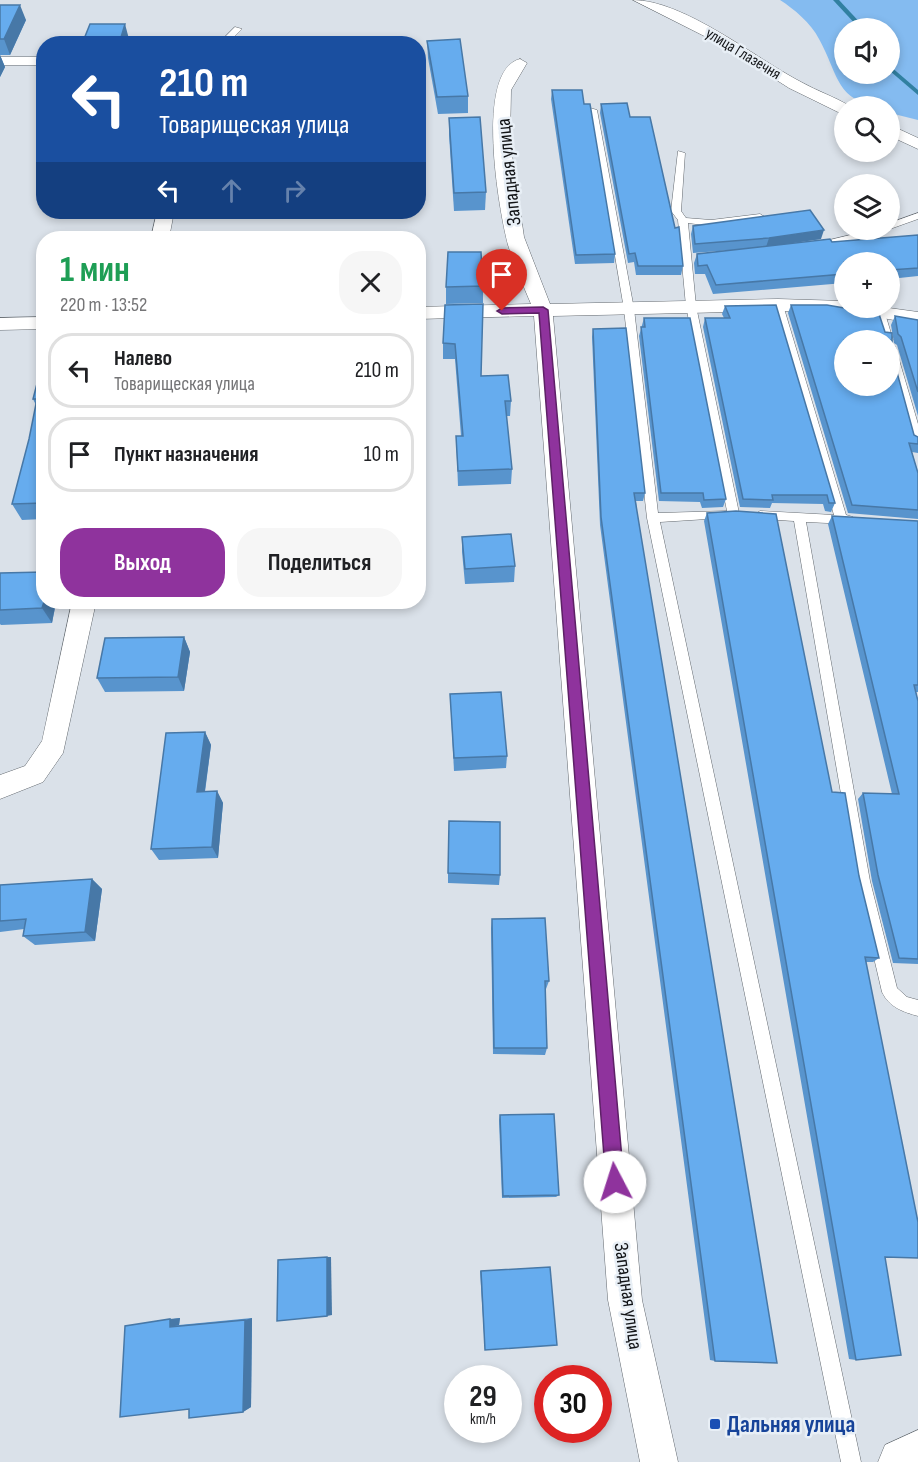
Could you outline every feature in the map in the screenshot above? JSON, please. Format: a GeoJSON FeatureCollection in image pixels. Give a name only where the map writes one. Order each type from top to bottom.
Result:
{"type":"FeatureCollection","features":[{"type":"Feature","properties":{"kind":"street","name":"улица Глазечня"},"geometry":{"type":"LineString","coordinates":[[640,0],[725,41],[794,85],[834,104]]}},
{"type":"Feature","properties":{"kind":"street"},"geometry":{"type":"LineString","coordinates":[[0,61],[36,61]]}},
{"type":"Feature","properties":{"kind":"street","name":"Западная улица"},"geometry":{"type":"LineString","coordinates":[[520,63],[509,75],[502,91],[502,135],[515,236],[527,274],[543,310],[625,1300],[659,1462]]}},
{"type":"Feature","properties":{"kind":"street"},"geometry":{"type":"LineString","coordinates":[[900,135],[918,144]]}},
{"type":"Feature","properties":{"kind":"street"},"geometry":{"type":"LineString","coordinates":[[426,313],[691,306],[834,307]]}},
{"type":"Feature","properties":{"kind":"street"},"geometry":{"type":"LineString","coordinates":[[900,314],[918,318]]}},
{"type":"Feature","properties":{"kind":"street"},"geometry":{"type":"LineString","coordinates":[[0,324],[36,323]]}},
{"type":"Feature","properties":{"kind":"street"},"geometry":{"type":"LineString","coordinates":[[0,787],[34,774],[54,745],[83,609]]}},
{"type":"Feature","properties":{"kind":"street"},"geometry":{"type":"LineString","coordinates":[[902,1462],[918,1454]]}},
{"type":"Feature","properties":{"kind":"lane"},"geometry":{"type":"LineString","coordinates":[[231,36],[238,29]]}},
{"type":"Feature","properties":{"kind":"lane"},"geometry":{"type":"LineString","coordinates":[[593,110],[629,309],[653,518],[851,1462]]}},
{"type":"Feature","properties":{"kind":"lane"},"geometry":{"type":"LineString","coordinates":[[681,153],[676,211],[683,220],[692,257],[691,306],[733,513]]}},
{"type":"Feature","properties":{"kind":"lane"},"geometry":{"type":"LineString","coordinates":[[683,220],[711,223],[771,216]]}},
{"type":"Feature","properties":{"kind":"lane"},"geometry":{"type":"LineString","coordinates":[[900,222],[918,216]]}},
{"type":"Feature","properties":{"kind":"lane"},"geometry":{"type":"LineString","coordinates":[[800,248],[842,240]]}},
{"type":"Feature","properties":{"kind":"lane"},"geometry":{"type":"LineString","coordinates":[[778,305],[841,519]]}},
{"type":"Feature","properties":{"kind":"lane"},"geometry":{"type":"LineString","coordinates":[[900,381],[918,443]]}},
{"type":"Feature","properties":{"kind":"lane"},"geometry":{"type":"LineString","coordinates":[[653,518],[733,513],[863,520]]}},
{"type":"Feature","properties":{"kind":"lane"},"geometry":{"type":"LineString","coordinates":[[799,517],[863,880],[890,992],[903,1004],[918,1008]]}},
{"type":"Feature","properties":{"kind":"shaded area"},"geometry":{"type":"Polygon","coordinates":[[[780,0],[918,0],[918,120],[900,116],[900,96],[851,96],[840,84],[900,84],[900,18],[834,18],[834,72],[816,33],[802,17],[780,0]]]}},
{"type":"Feature","properties":{"kind":"building"},"geometry":{"type":"Polygon","coordinates":[[[0,5],[20,5],[4,39],[0,39],[0,5]]]}},
{"type":"Feature","properties":{"kind":"building"},"geometry":{"type":"Polygon","coordinates":[[[90,24],[125,24],[121,36],[85,36],[90,24]]]}},
{"type":"Feature","properties":{"kind":"building"},"geometry":{"type":"Polygon","coordinates":[[[460,39],[468,96],[437,97],[427,41],[460,39]]]}},
{"type":"Feature","properties":{"kind":"building"},"geometry":{"type":"Polygon","coordinates":[[[552,90],[582,90],[584,104],[590,104],[615,254],[576,255],[552,90]]]}},
{"type":"Feature","properties":{"kind":"building"},"geometry":{"type":"Polygon","coordinates":[[[627,103],[630,117],[650,117],[675,228],[679,227],[683,266],[638,266],[635,253],[629,254],[601,104],[627,103]]]}},
{"type":"Feature","properties":{"kind":"building"},"geometry":{"type":"Polygon","coordinates":[[[480,117],[486,192],[454,193],[449,118],[480,117]]]}},
{"type":"Feature","properties":{"kind":"building"},"geometry":{"type":"Polygon","coordinates":[[[810,210],[824,230],[769,238],[695,244],[693,226],[810,210]]]}},
{"type":"Feature","properties":{"kind":"building"},"geometry":{"type":"Polygon","coordinates":[[[918,235],[918,268],[900,269],[900,252],[834,252],[834,275],[716,285],[707,265],[698,266],[697,254],[830,239],[832,242],[900,240],[900,236],[918,235]]]}},
{"type":"Feature","properties":{"kind":"building"},"geometry":{"type":"Polygon","coordinates":[[[448,252],[481,252],[483,286],[446,287],[448,252]]]}},
{"type":"Feature","properties":{"kind":"building"},"geometry":{"type":"Polygon","coordinates":[[[483,304],[481,376],[508,375],[511,401],[505,401],[512,469],[458,471],[456,436],[463,436],[455,344],[443,343],[445,305],[483,304]]]}},
{"type":"Feature","properties":{"kind":"building"},"geometry":{"type":"Polygon","coordinates":[[[776,305],[835,503],[829,503],[827,495],[772,495],[773,500],[743,499],[705,318],[730,318],[725,306],[776,305]]]}},
{"type":"Feature","properties":{"kind":"building"},"geometry":{"type":"Polygon","coordinates":[[[791,305],[834,306],[834,318],[880,318],[884,330],[834,330],[834,396],[900,396],[900,383],[914,435],[918,437],[918,444],[909,443],[918,473],[918,510],[852,505],[791,305]]]}},
{"type":"Feature","properties":{"kind":"building"},"geometry":{"type":"Polygon","coordinates":[[[644,318],[690,318],[726,499],[704,500],[703,493],[661,493],[641,327],[645,327],[644,318]]]}},
{"type":"Feature","properties":{"kind":"building"},"geometry":{"type":"Polygon","coordinates":[[[895,318],[918,320],[918,392],[900,330],[897,330],[895,318]]]}},
{"type":"Feature","properties":{"kind":"building"},"geometry":{"type":"Polygon","coordinates":[[[626,328],[645,493],[634,493],[777,1363],[715,1361],[601,517],[593,329],[626,328]]]}},
{"type":"Feature","properties":{"kind":"building"},"geometry":{"type":"Polygon","coordinates":[[[36,404],[36,503],[12,504],[36,404]]]}},
{"type":"Feature","properties":{"kind":"building"},"geometry":{"type":"Polygon","coordinates":[[[736,511],[776,514],[832,792],[845,793],[859,876],[879,958],[865,957],[918,1222],[918,1258],[885,1257],[901,1355],[856,1360],[707,513],[736,511]]]}},
{"type":"Feature","properties":{"kind":"building"},"geometry":{"type":"Polygon","coordinates":[[[832,516],[918,521],[918,685],[914,685],[918,701],[918,959],[899,958],[878,875],[863,793],[899,794],[832,516]]]}},
{"type":"Feature","properties":{"kind":"building"},"geometry":{"type":"Polygon","coordinates":[[[511,534],[515,566],[465,569],[462,537],[511,534]]]}},
{"type":"Feature","properties":{"kind":"building"},"geometry":{"type":"Polygon","coordinates":[[[36,572],[36,608],[0,610],[0,573],[36,572]]]}},
{"type":"Feature","properties":{"kind":"building"},"geometry":{"type":"Polygon","coordinates":[[[184,637],[178,677],[97,678],[105,638],[184,637]]]}},
{"type":"Feature","properties":{"kind":"building"},"geometry":{"type":"Polygon","coordinates":[[[501,692],[507,756],[454,758],[450,694],[501,692]]]}},
{"type":"Feature","properties":{"kind":"building"},"geometry":{"type":"Polygon","coordinates":[[[205,732],[197,792],[217,791],[212,847],[151,849],[166,733],[205,732]]]}},
{"type":"Feature","properties":{"kind":"building"},"geometry":{"type":"Polygon","coordinates":[[[449,821],[500,822],[500,875],[448,873],[449,821]]]}},
{"type":"Feature","properties":{"kind":"building"},"geometry":{"type":"Polygon","coordinates":[[[92,879],[85,932],[23,936],[26,919],[0,921],[0,885],[92,879]]]}},
{"type":"Feature","properties":{"kind":"building"},"geometry":{"type":"Polygon","coordinates":[[[545,918],[549,981],[545,981],[547,1048],[494,1048],[492,919],[545,918]]]}},
{"type":"Feature","properties":{"kind":"building"},"geometry":{"type":"Polygon","coordinates":[[[554,1114],[559,1195],[503,1196],[500,1115],[554,1114]]]}},
{"type":"Feature","properties":{"kind":"building"},"geometry":{"type":"Polygon","coordinates":[[[327,1257],[327,1316],[277,1321],[278,1260],[327,1257]]]}},
{"type":"Feature","properties":{"kind":"building"},"geometry":{"type":"Polygon","coordinates":[[[550,1267],[557,1345],[485,1350],[481,1271],[550,1267]]]}},
{"type":"Feature","properties":{"kind":"building"},"geometry":{"type":"Polygon","coordinates":[[[170,1319],[170,1327],[245,1320],[243,1412],[189,1418],[189,1409],[120,1417],[125,1326],[170,1319]]]}},
{"type":"Feature","properties":{"kind":"waterway"},"geometry":{"type":"LineString","coordinates":[[836,0],[853,18]]}},
{"type":"Feature","properties":{"kind":"waterway"},"geometry":{"type":"LineString","coordinates":[[900,77],[918,93]]}},
{"type":"Feature","properties":{"kind":"place","name":"Дальняя улица"},"geometry":{"type":"Point","coordinates":[715,1424]}},
{"type":"Feature","properties":{"kind":"route"},"geometry":{"type":"LineString","coordinates":[[502,311],[543,310],[615,1182]]}}]}
